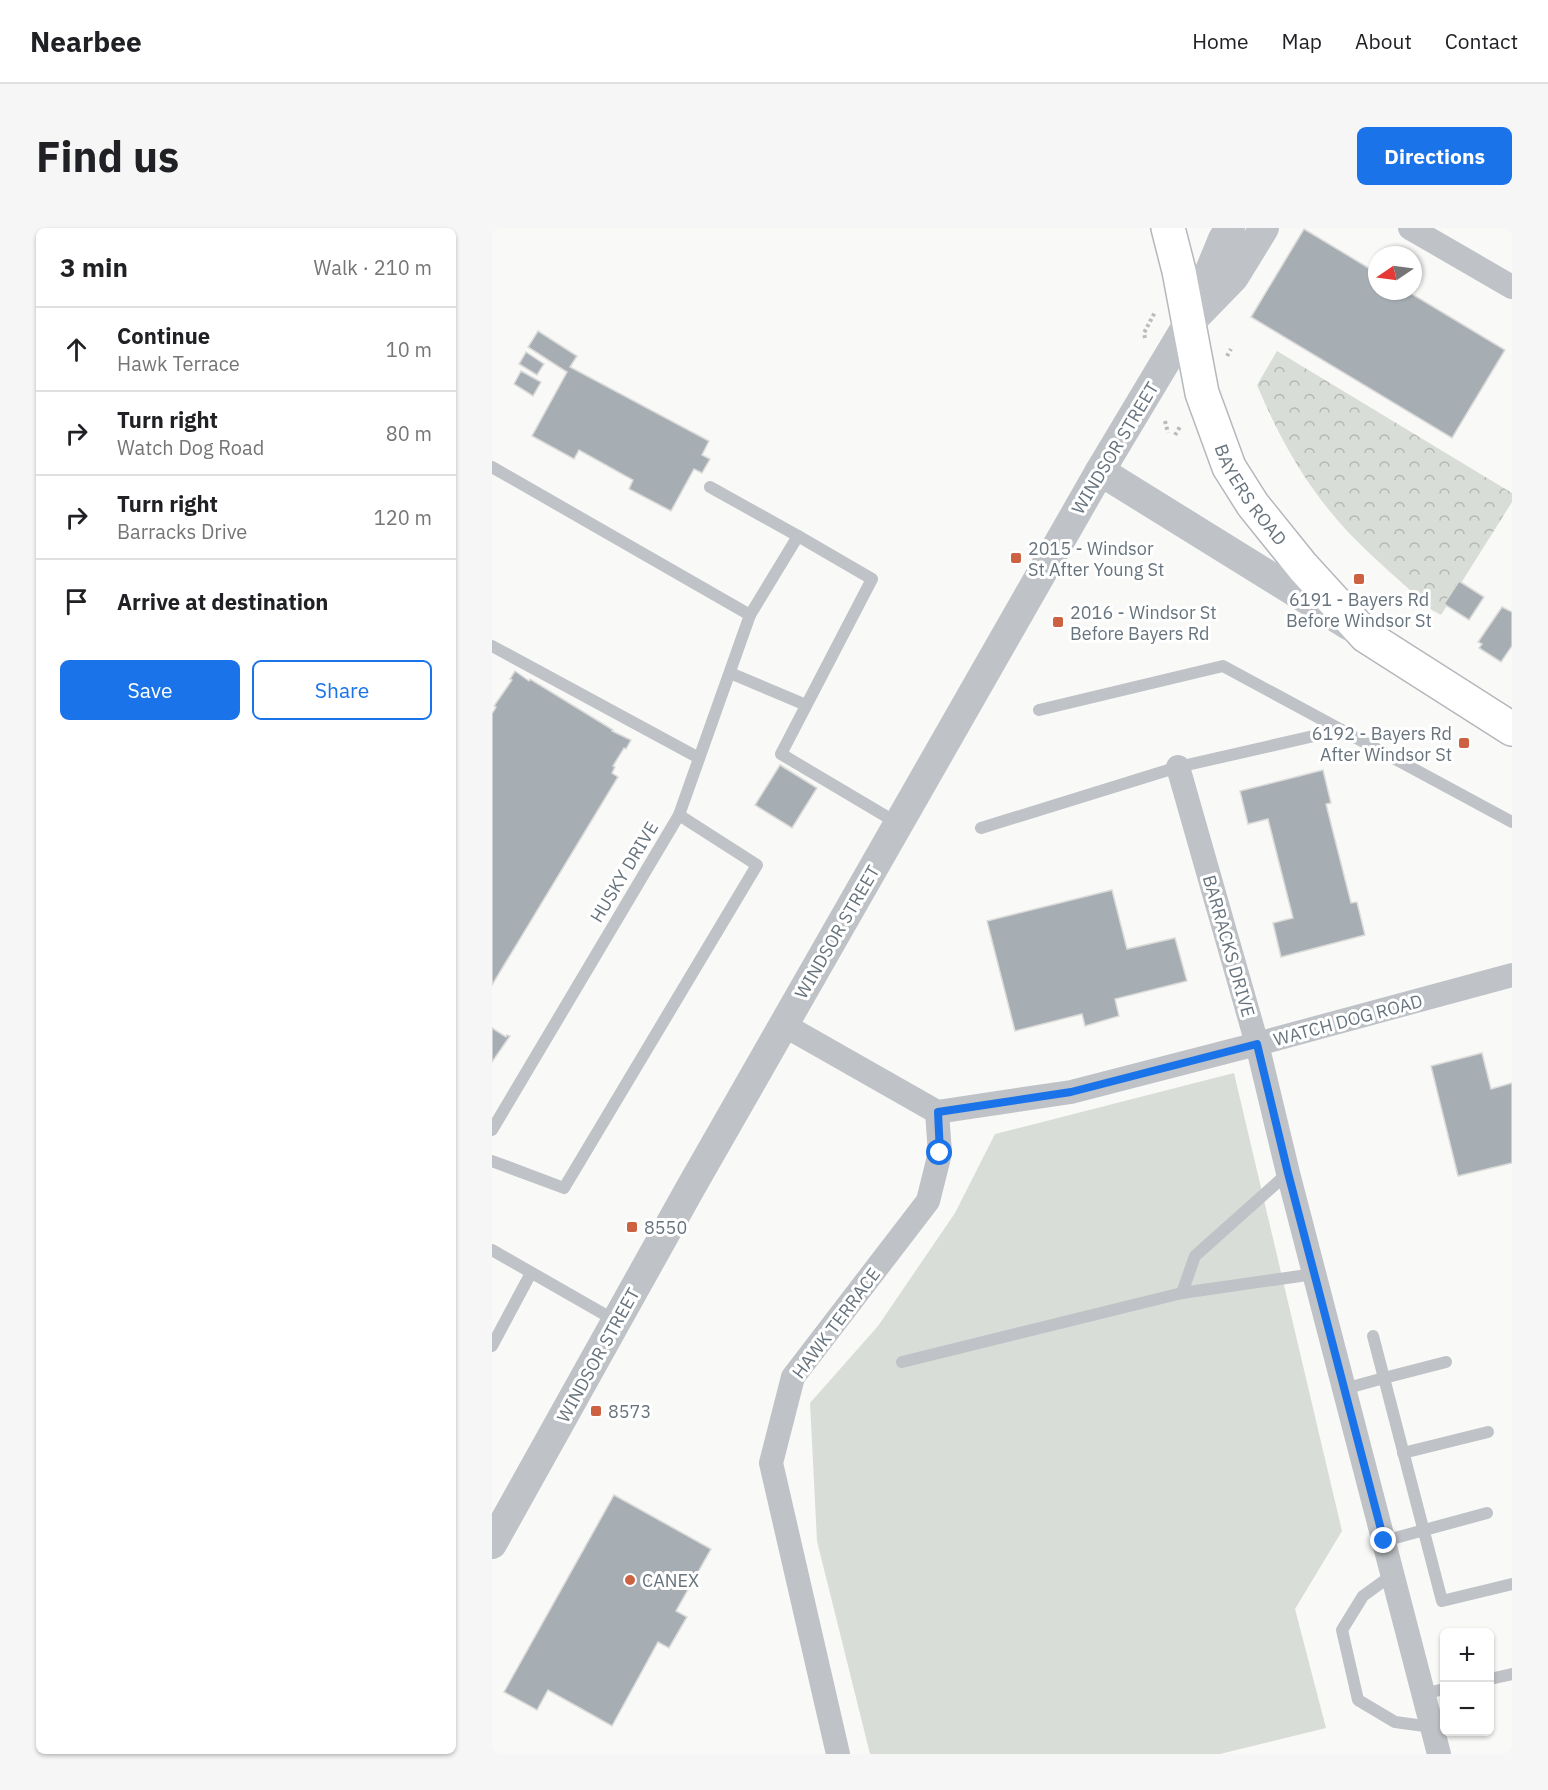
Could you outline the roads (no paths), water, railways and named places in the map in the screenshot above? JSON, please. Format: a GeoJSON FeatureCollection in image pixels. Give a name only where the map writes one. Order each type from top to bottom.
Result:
{"type":"FeatureCollection","features":[{"type":"Feature","properties":{"kind":"main road","name":"BAYERS ROAD"},"geometry":{"type":"LineString","coordinates":[[1167,228],[1179,271],[1202,393],[1229,467],[1253,505],[1304,567],[1366,636],[1512,729]]}},
{"type":"Feature","properties":{"kind":"street","name":"WINDSOR STREET"},"geometry":{"type":"LineString","coordinates":[[492,1544],[691,1188],[1100,471],[1188,324],[1223,239],[1230,228]]}},
{"type":"Feature","properties":{"kind":"street","name":"WINDSOR STREET"},"geometry":{"type":"LineString","coordinates":[[1188,324],[1234,277],[1264,228]]}},
{"type":"Feature","properties":{"kind":"street"},"geometry":{"type":"LineString","coordinates":[[1410,228],[1512,287]]}},
{"type":"Feature","properties":{"kind":"street","name":"BAYERS ROAD"},"geometry":{"type":"LineString","coordinates":[[1100,471],[1366,636]]}},
{"type":"Feature","properties":{"kind":"street","name":"BARRACKS DRIVE"},"geometry":{"type":"LineString","coordinates":[[1178,767],[1257,1044],[1392,1575],[1434,1692],[1432,1727],[1439,1754]]}},
{"type":"Feature","properties":{"kind":"street","name":"WATCH DOG ROAD"},"geometry":{"type":"LineString","coordinates":[[938,1112],[1071,1092],[1512,975]]}},
{"type":"Feature","properties":{"kind":"street"},"geometry":{"type":"LineString","coordinates":[[784,1025],[938,1112]]}},
{"type":"Feature","properties":{"kind":"street","name":"HAWK TERRACE"},"geometry":{"type":"LineString","coordinates":[[838,1754],[771,1463],[793,1377],[928,1201],[940,1153],[938,1112]]}},
{"type":"Feature","properties":{"kind":"lane"},"geometry":{"type":"LineString","coordinates":[[492,467],[750,615]]}},
{"type":"Feature","properties":{"kind":"lane"},"geometry":{"type":"LineString","coordinates":[[710,487],[872,579],[781,754],[899,824]]}},
{"type":"Feature","properties":{"kind":"lane","name":"HUSKY DRIVE"},"geometry":{"type":"LineString","coordinates":[[492,1130],[679,815],[750,615],[798,536]]}},
{"type":"Feature","properties":{"kind":"lane"},"geometry":{"type":"LineString","coordinates":[[492,646],[699,758]]}},
{"type":"Feature","properties":{"kind":"lane"},"geometry":{"type":"LineString","coordinates":[[1039,710],[1222,666],[1512,822]]}},
{"type":"Feature","properties":{"kind":"lane"},"geometry":{"type":"LineString","coordinates":[[730,673],[806,705]]}},
{"type":"Feature","properties":{"kind":"lane"},"geometry":{"type":"LineString","coordinates":[[981,828],[1178,767],[1340,730]]}},
{"type":"Feature","properties":{"kind":"lane"},"geometry":{"type":"LineString","coordinates":[[492,1161],[564,1188],[757,865],[679,815]]}},
{"type":"Feature","properties":{"kind":"lane"},"geometry":{"type":"LineString","coordinates":[[1182,1293],[1195,1256],[1288,1173]]}},
{"type":"Feature","properties":{"kind":"lane"},"geometry":{"type":"LineString","coordinates":[[492,1250],[617,1322]]}},
{"type":"Feature","properties":{"kind":"lane"},"geometry":{"type":"LineString","coordinates":[[492,1346],[531,1273]]}},
{"type":"Feature","properties":{"kind":"lane"},"geometry":{"type":"LineString","coordinates":[[902,1362],[1182,1293],[1314,1274]]}},
{"type":"Feature","properties":{"kind":"lane"},"geometry":{"type":"LineString","coordinates":[[1373,1336],[1442,1601],[1512,1584]]}},
{"type":"Feature","properties":{"kind":"lane"},"geometry":{"type":"LineString","coordinates":[[1344,1389],[1446,1362]]}},
{"type":"Feature","properties":{"kind":"lane"},"geometry":{"type":"LineString","coordinates":[[1403,1453],[1488,1432]]}},
{"type":"Feature","properties":{"kind":"lane"},"geometry":{"type":"LineString","coordinates":[[1384,1541],[1487,1513]]}},
{"type":"Feature","properties":{"kind":"lane"},"geometry":{"type":"LineString","coordinates":[[1392,1575],[1363,1596],[1342,1630],[1358,1700],[1395,1722],[1432,1727]]}},
{"type":"Feature","properties":{"kind":"lane"},"geometry":{"type":"LineString","coordinates":[[1494,1678],[1512,1674]]}},
{"type":"Feature","properties":{"kind":"place","name":"2015 - Windsor St After Young St"},"geometry":{"type":"Point","coordinates":[1016,558]}},
{"type":"Feature","properties":{"kind":"place","name":"6191 - Bayers Rd Before Windsor St"},"geometry":{"type":"Point","coordinates":[1359,579]}},
{"type":"Feature","properties":{"kind":"place","name":"2016 - Windsor St Before Bayers Rd"},"geometry":{"type":"Point","coordinates":[1058,622]}},
{"type":"Feature","properties":{"kind":"place","name":"6192 - Bayers Rd After Windsor St"},"geometry":{"type":"Point","coordinates":[1464,743]}},
{"type":"Feature","properties":{"kind":"place","name":"8550"},"geometry":{"type":"Point","coordinates":[632,1227]}},
{"type":"Feature","properties":{"kind":"place","name":"8573"},"geometry":{"type":"Point","coordinates":[596,1411]}},
{"type":"Feature","properties":{"kind":"place","name":"CANEX"},"geometry":{"type":"Point","coordinates":[630,1580]}}]}
